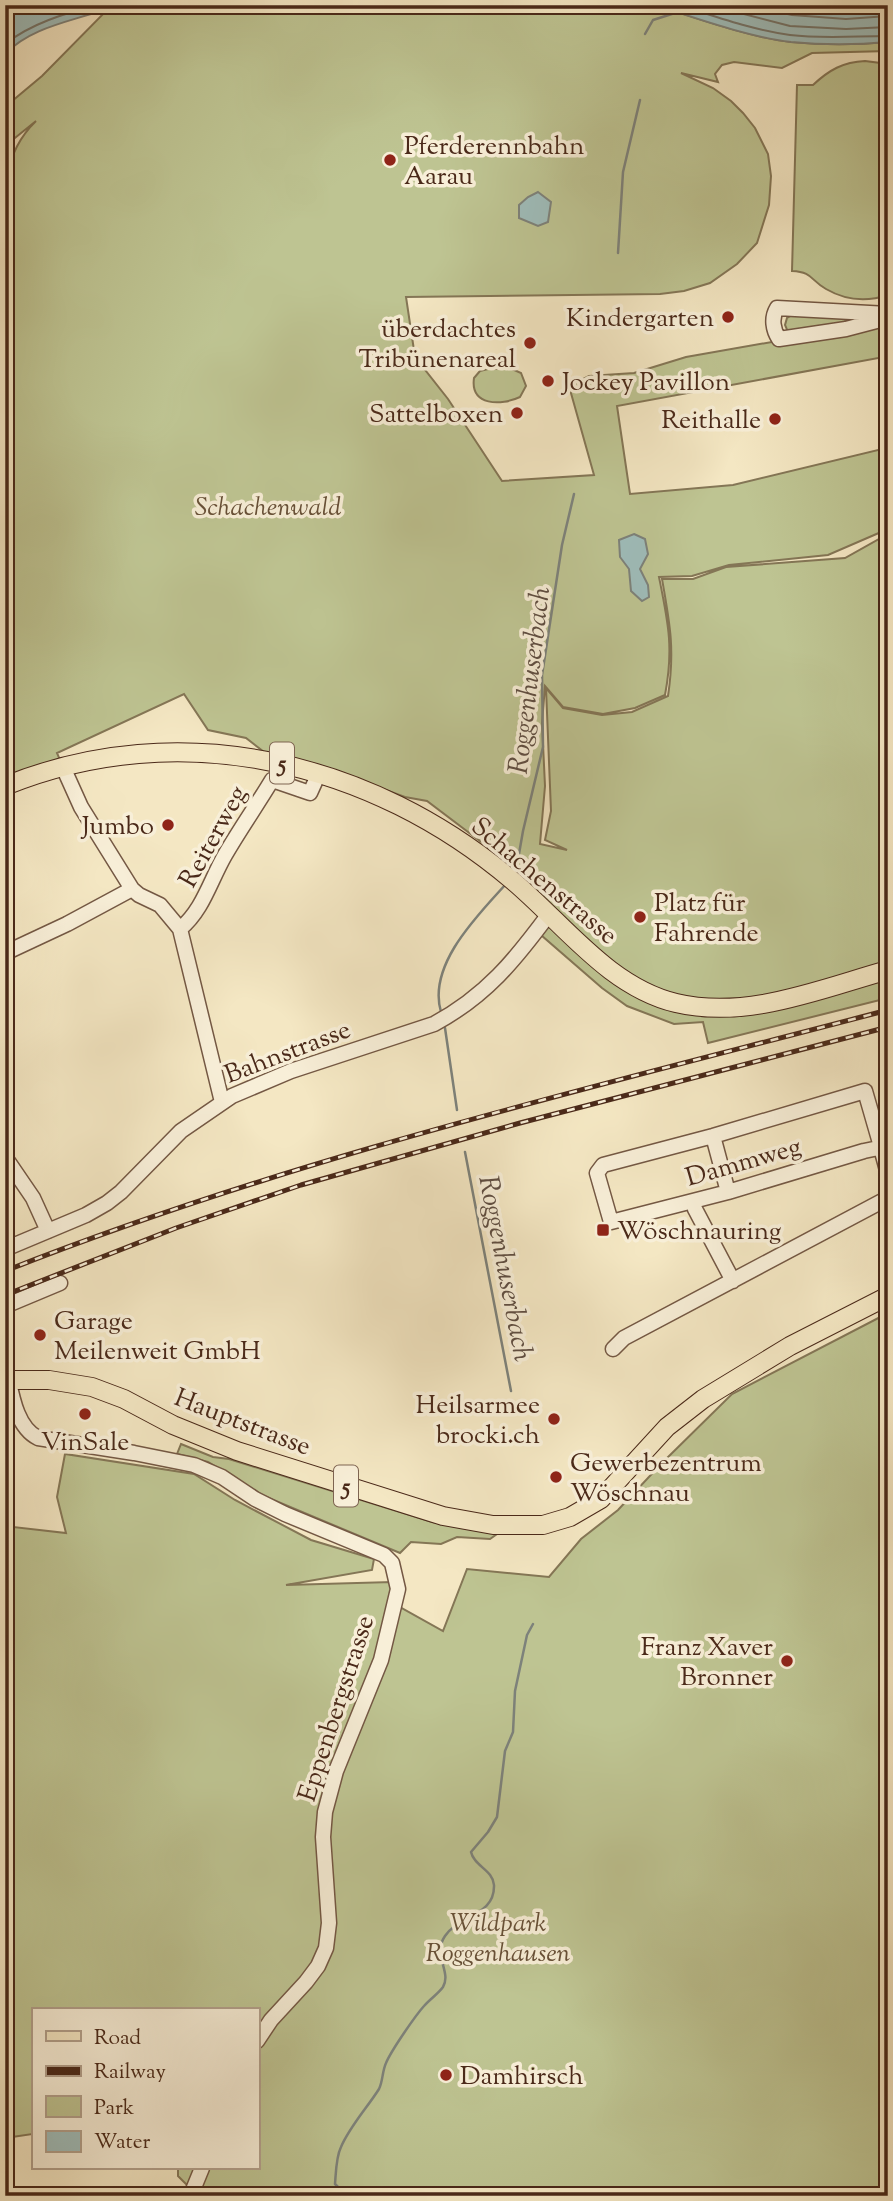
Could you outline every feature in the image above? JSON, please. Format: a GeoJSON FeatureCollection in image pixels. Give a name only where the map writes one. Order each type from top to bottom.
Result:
{"type":"FeatureCollection","features":[{"type":"Feature","properties":{"kind":"main road","name":"Schachenstrasse"},"geometry":{"type":"LineString","coordinates":[[5,786],[63,767],[113,757],[180,752],[253,758],[319,773],[432,821],[483,856],[599,961],[623,979],[661,998],[694,1006],[734,1008],[766,1003],[888,970]]}},
{"type":"Feature","properties":{"kind":"main road","name":"Hauptstrasse"},"geometry":{"type":"LineString","coordinates":[[6,1377],[92,1387],[237,1451],[443,1516],[476,1523],[531,1525],[555,1522],[586,1509],[614,1486],[667,1427],[703,1399],[790,1346],[888,1296]]}},
{"type":"Feature","properties":{"kind":"street"},"geometry":{"type":"LineString","coordinates":[[777,308],[888,316],[846,329],[779,339],[774,331],[774,313],[777,308]]}},
{"type":"Feature","properties":{"kind":"street"},"geometry":{"type":"LineString","coordinates":[[63,767],[81,807],[132,889],[160,905],[180,929],[222,1102]]}},
{"type":"Feature","properties":{"kind":"street","name":"Reiterweg"},"geometry":{"type":"LineString","coordinates":[[180,929],[194,917],[225,855],[272,780],[310,793],[319,773]]}},
{"type":"Feature","properties":{"kind":"street"},"geometry":{"type":"LineString","coordinates":[[5,953],[132,889]]}},
{"type":"Feature","properties":{"kind":"street","name":"Bahnstrasse"},"geometry":{"type":"LineString","coordinates":[[5,1249],[86,1215],[121,1192],[181,1131],[222,1102],[291,1071],[434,1024],[469,1003],[491,983],[549,914]]}},
{"type":"Feature","properties":{"kind":"street"},"geometry":{"type":"LineString","coordinates":[[728,1192],[713,1136],[865,1091],[884,1147],[888,1174]]}},
{"type":"Feature","properties":{"kind":"street","name":"Dammweg"},"geometry":{"type":"LineString","coordinates":[[713,1136],[603,1165],[597,1173],[611,1223],[884,1147]]}},
{"type":"Feature","properties":{"kind":"street"},"geometry":{"type":"LineString","coordinates":[[5,1157],[33,1198],[48,1231]]}},
{"type":"Feature","properties":{"kind":"street"},"geometry":{"type":"LineString","coordinates":[[613,1349],[624,1338],[888,1198]]}},
{"type":"Feature","properties":{"kind":"street"},"geometry":{"type":"LineString","coordinates":[[693,1200],[695,1209],[733,1282]]}},
{"type":"Feature","properties":{"kind":"street"},"geometry":{"type":"LineString","coordinates":[[5,1306],[60,1283]]}},
{"type":"Feature","properties":{"kind":"street","name":"Eppenbergstrasse"},"geometry":{"type":"LineString","coordinates":[[6,1377],[25,1428],[38,1438],[194,1465],[222,1477],[265,1504],[384,1555],[392,1563],[398,1588],[381,1660],[336,1771],[326,1812],[323,1837],[329,1923],[326,1948],[318,1966],[259,2038]]}},
{"type":"Feature","properties":{"kind":"street"},"geometry":{"type":"LineString","coordinates":[[190,2193],[201,2170]]}},
{"type":"Feature","properties":{"kind":"green space","name":"Schachenwald"},"geometry":{"type":"Polygon","coordinates":[[[123,5],[655,5],[774,40],[827,44],[888,42],[888,51],[812,53],[782,68],[734,62],[722,65],[715,74],[718,82],[681,73],[713,88],[731,101],[755,128],[768,154],[771,176],[769,205],[757,243],[737,264],[710,283],[684,291],[660,294],[406,297],[415,357],[448,399],[502,481],[594,475],[569,386],[589,376],[634,373],[686,357],[883,325],[884,357],[617,406],[630,494],[733,485],[882,449],[888,455],[888,529],[828,555],[729,565],[692,576],[659,577],[669,635],[665,695],[635,708],[603,714],[563,707],[545,686],[542,723],[545,786],[540,844],[567,850],[545,840],[551,811],[546,688],[563,708],[602,715],[632,712],[668,696],[671,637],[662,579],[693,579],[726,567],[845,558],[888,534],[888,963],[772,996],[732,1003],[688,1000],[622,975],[505,860],[427,801],[405,797],[331,770],[268,755],[246,738],[208,730],[184,694],[57,753],[63,767],[5,786],[5,228],[13,239],[6,208],[6,192],[7,177],[17,147],[36,121],[5,146],[5,107],[42,76],[104,13],[123,5]]]}},
{"type":"Feature","properties":{"kind":"green space"},"geometry":{"type":"Polygon","coordinates":[[[865,61],[888,64],[888,295],[864,299],[833,293],[808,275],[792,271],[797,85],[813,85],[837,68],[865,61]]]}},
{"type":"Feature","properties":{"kind":"green space"},"geometry":{"type":"Polygon","coordinates":[[[794,314],[862,317],[841,325],[788,332],[785,325],[787,318],[794,314]]]}},
{"type":"Feature","properties":{"kind":"green space"},"geometry":{"type":"Polygon","coordinates":[[[512,369],[521,373],[526,386],[520,397],[504,402],[482,399],[474,387],[474,378],[480,371],[512,369]]]}},
{"type":"Feature","properties":{"kind":"green space"},"geometry":{"type":"Polygon","coordinates":[[[548,925],[691,1012],[888,975],[888,998],[708,1043],[703,1022],[674,1024],[627,1006],[602,988],[541,935],[548,925]]]}},
{"type":"Feature","properties":{"kind":"green space","name":"Wildpark Roggenhausen"},"geometry":{"type":"Polygon","coordinates":[[[888,1313],[888,2196],[198,2196],[178,2176],[178,2170],[259,2170],[259,2008],[32,2008],[32,2134],[5,2138],[5,1526],[66,1533],[57,1497],[65,1454],[194,1474],[235,1500],[311,1540],[374,1559],[372,1570],[286,1585],[392,1582],[400,1607],[443,1631],[467,1569],[549,1577],[581,1539],[618,1510],[732,1394],[888,1313]]]}},
{"type":"Feature","properties":{"kind":"green space"},"geometry":{"type":"Polygon","coordinates":[[[181,1444],[213,1457],[229,1459],[432,1522],[497,1534],[490,1539],[457,1537],[441,1544],[411,1542],[400,1553],[264,1496],[208,1462],[177,1454],[181,1444]]]}},
{"type":"Feature","properties":{"kind":"water"},"geometry":{"type":"Polygon","coordinates":[[[5,5],[116,5],[29,36],[5,54],[5,5]]]}},
{"type":"Feature","properties":{"kind":"water"},"geometry":{"type":"Polygon","coordinates":[[[655,5],[888,5],[888,42],[827,44],[774,40],[722,27],[655,5]]]}},
{"type":"Feature","properties":{"kind":"water"},"geometry":{"type":"Polygon","coordinates":[[[538,192],[551,202],[548,222],[538,226],[519,218],[519,205],[538,192]]]}},
{"type":"Feature","properties":{"kind":"water"},"geometry":{"type":"Polygon","coordinates":[[[634,534],[645,539],[648,554],[640,569],[648,585],[649,597],[642,601],[631,591],[629,569],[620,557],[619,540],[634,534]]]}},
{"type":"Feature","properties":{"kind":"waterway","name":"Roggenhuserbach"},"geometry":{"type":"LineString","coordinates":[[645,34],[653,20],[678,12]]}},
{"type":"Feature","properties":{"kind":"waterway","name":"Roggenhuserbach"},"geometry":{"type":"LineString","coordinates":[[618,253],[623,172],[640,100]]}},
{"type":"Feature","properties":{"kind":"waterway","name":"Roggenhuserbach"},"geometry":{"type":"LineString","coordinates":[[516,871],[543,747],[542,675],[562,545],[574,494]]}},
{"type":"Feature","properties":{"kind":"waterway","name":"Roggenhuserbach"},"geometry":{"type":"LineString","coordinates":[[441,1012],[441,977],[448,959],[469,926],[506,884]]}},
{"type":"Feature","properties":{"kind":"waterway","name":"Roggenhuserbach"},"geometry":{"type":"LineString","coordinates":[[445,1028],[457,1110]]}},
{"type":"Feature","properties":{"kind":"waterway","name":"Roggenhuserbach"},"geometry":{"type":"LineString","coordinates":[[465,1152],[511,1391]]}},
{"type":"Feature","properties":{"kind":"waterway","name":"Roggenhuserbach"},"geometry":{"type":"LineString","coordinates":[[355,2196],[335,2184],[341,2147],[379,2089],[386,2063],[398,2042],[426,2003],[443,1987],[445,1975],[440,1950],[445,1936],[451,1929],[483,1909],[493,1895],[493,1880],[471,1852],[497,1817],[505,1751],[513,1732],[515,1691],[527,1635],[533,1624]]}},
{"type":"Feature","properties":{"kind":"railway"},"geometry":{"type":"LineString","coordinates":[[5,1271],[113,1231],[332,1159],[442,1127],[888,1010]]}},
{"type":"Feature","properties":{"kind":"railway"},"geometry":{"type":"LineString","coordinates":[[5,1295],[176,1228],[301,1185],[520,1123],[888,1027]]}},
{"type":"Feature","properties":{"kind":"place","name":"Pferderennbahn Aarau"},"geometry":{"type":"Point","coordinates":[390,160]}},
{"type":"Feature","properties":{"kind":"place","name":"Kindergarten"},"geometry":{"type":"Point","coordinates":[728,317]}},
{"type":"Feature","properties":{"kind":"place","name":"überdachtes Tribünenareal"},"geometry":{"type":"Point","coordinates":[530,343]}},
{"type":"Feature","properties":{"kind":"place","name":"Jockey Pavillon"},"geometry":{"type":"Point","coordinates":[548,381]}},
{"type":"Feature","properties":{"kind":"place","name":"Sattelboxen"},"geometry":{"type":"Point","coordinates":[517,413]}},
{"type":"Feature","properties":{"kind":"place","name":"Reithalle"},"geometry":{"type":"Point","coordinates":[775,419]}},
{"type":"Feature","properties":{"kind":"place","name":"Jumbo"},"geometry":{"type":"Point","coordinates":[168,825]}},
{"type":"Feature","properties":{"kind":"place","name":"Platz für Fahrende"},"geometry":{"type":"Point","coordinates":[640,917]}},
{"type":"Feature","properties":{"kind":"place","name":"Wöschnauring"},"geometry":{"type":"Point","coordinates":[603,1230]}},
{"type":"Feature","properties":{"kind":"place","name":"Garage Meilenweit GmbH"},"geometry":{"type":"Point","coordinates":[40,1335]}},
{"type":"Feature","properties":{"kind":"place","name":"VinSale"},"geometry":{"type":"Point","coordinates":[85,1414]}},
{"type":"Feature","properties":{"kind":"place","name":"Heilsarmee brocki.ch"},"geometry":{"type":"Point","coordinates":[554,1419]}},
{"type":"Feature","properties":{"kind":"place","name":"Gewerbezentrum Wöschnau"},"geometry":{"type":"Point","coordinates":[556,1477]}},
{"type":"Feature","properties":{"kind":"place","name":"Franz Xaver Bronner"},"geometry":{"type":"Point","coordinates":[787,1661]}},
{"type":"Feature","properties":{"kind":"place","name":"Damhirsch"},"geometry":{"type":"Point","coordinates":[446,2075]}}]}
